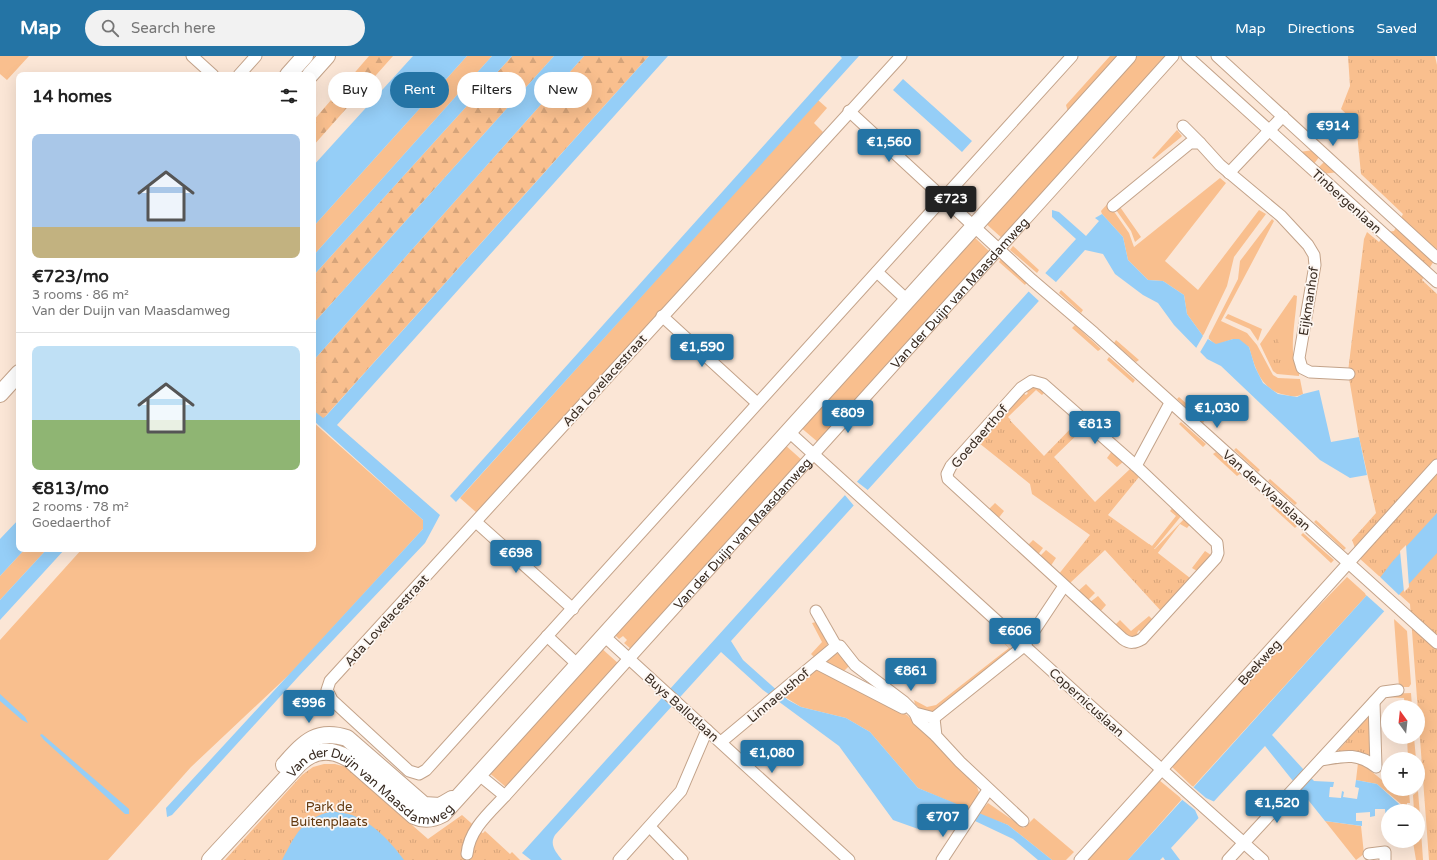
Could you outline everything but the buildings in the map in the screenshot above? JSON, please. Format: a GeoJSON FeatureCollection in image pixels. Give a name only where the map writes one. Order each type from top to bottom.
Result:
{"type":"FeatureCollection","features":[{"type":"Feature","properties":{"kind":"street"},"geometry":{"type":"LineString","coordinates":[[192,56],[210,72]]}},
{"type":"Feature","properties":{"kind":"street"},"geometry":{"type":"LineString","coordinates":[[241,72],[256,56]]}},
{"type":"Feature","properties":{"kind":"street"},"geometry":{"type":"LineString","coordinates":[[291,72],[305,56]]}},
{"type":"Feature","properties":{"kind":"street"},"geometry":{"type":"LineString","coordinates":[[313,72],[327,56]]}},
{"type":"Feature","properties":{"kind":"street","name":"Ada Lovelacestraat"},"geometry":{"type":"LineString","coordinates":[[419,774],[410,771],[332,700],[327,690],[330,681],[849,111],[901,56]]}},
{"type":"Feature","properties":{"kind":"street","name":"Van der Duijn van Maasdamweg"},"geometry":{"type":"LineString","coordinates":[[419,774],[426,770],[573,609],[757,403],[1072,56]]}},
{"type":"Feature","properties":{"kind":"street","name":"Van der Duijn van Maasdamweg"},"geometry":{"type":"LineString","coordinates":[[210,860],[299,764],[314,753],[331,751],[349,759],[407,811],[419,819],[432,819],[443,814],[602,635],[1128,56]]}},
{"type":"Feature","properties":{"kind":"street","name":"Van der Duijn van Maasdamweg"},"geometry":{"type":"LineString","coordinates":[[468,854],[468,846],[475,831],[505,796],[933,324],[999,247],[1173,56]]}},
{"type":"Feature","properties":{"kind":"street","name":"Tinbergenlaan"},"geometry":{"type":"LineString","coordinates":[[1187,56],[1437,282]]}},
{"type":"Feature","properties":{"kind":"street","name":"Tinbergenlaan"},"geometry":{"type":"LineString","coordinates":[[1216,56],[1437,258]]}},
{"type":"Feature","properties":{"kind":"street","name":"Van der Waalslaan"},"geometry":{"type":"LineString","coordinates":[[849,111],[999,247],[1032,280],[1437,643]]}},
{"type":"Feature","properties":{"kind":"street"},"geometry":{"type":"LineString","coordinates":[[1229,173],[1283,116]]}},
{"type":"Feature","properties":{"kind":"street","name":"Eijkmanhof"},"geometry":{"type":"LineString","coordinates":[[1183,126],[1229,173],[1281,216],[1308,245],[1314,255],[1315,265],[1299,358],[1302,368],[1310,372],[1349,374]]}},
{"type":"Feature","properties":{"kind":"street"},"geometry":{"type":"LineString","coordinates":[[1113,206],[1190,143],[1200,143]]}},
{"type":"Feature","properties":{"kind":"street"},"geometry":{"type":"LineString","coordinates":[[877,272],[906,299]]}},
{"type":"Feature","properties":{"kind":"street"},"geometry":{"type":"LineString","coordinates":[[662,316],[757,403]]}},
{"type":"Feature","properties":{"kind":"street"},"geometry":{"type":"LineString","coordinates":[[0,394],[16,376]]}},
{"type":"Feature","properties":{"kind":"street","name":"Goedaerthof"},"geometry":{"type":"LineString","coordinates":[[1032,381],[1043,384],[1136,466],[1214,538],[1219,548],[1216,558],[1142,639],[1132,643],[1122,639],[1064,586],[948,479],[949,470],[1021,388],[1032,381]]}},
{"type":"Feature","properties":{"kind":"street"},"geometry":{"type":"LineString","coordinates":[[1136,466],[1170,403]]}},
{"type":"Feature","properties":{"kind":"street","name":"Copernicuslaan"},"geometry":{"type":"LineString","coordinates":[[788,430],[1024,646],[1263,860]]}},
{"type":"Feature","properties":{"kind":"street","name":"Beekweg"},"geometry":{"type":"LineString","coordinates":[[1080,860],[1437,465]]}},
{"type":"Feature","properties":{"kind":"street"},"geometry":{"type":"LineString","coordinates":[[476,522],[573,609]]}},
{"type":"Feature","properties":{"kind":"street"},"geometry":{"type":"LineString","coordinates":[[936,736],[934,718],[1024,646],[1064,586]]}},
{"type":"Feature","properties":{"kind":"street","name":"Linnaeushof"},"geometry":{"type":"LineString","coordinates":[[816,611],[836,646],[842,648],[875,687]]}},
{"type":"Feature","properties":{"kind":"street","name":"Buys Ballotlaan"},"geometry":{"type":"LineString","coordinates":[[602,635],[850,860]]}},
{"type":"Feature","properties":{"kind":"street"},"geometry":{"type":"LineString","coordinates":[[547,636],[577,664]]}},
{"type":"Feature","properties":{"kind":"street","name":"Linnaeushof"},"geometry":{"type":"LineString","coordinates":[[721,742],[836,646]]}},
{"type":"Feature","properties":{"kind":"street","name":"Linnaeushof"},"geometry":{"type":"LineString","coordinates":[[816,663],[844,678],[875,687],[904,702],[918,720],[936,736],[984,797],[1000,799],[1006,807],[1023,821]]}},
{"type":"Feature","properties":{"kind":"street"},"geometry":{"type":"LineString","coordinates":[[844,678],[855,665]]}},
{"type":"Feature","properties":{"kind":"street"},"geometry":{"type":"LineString","coordinates":[[1228,860],[1383,692],[1398,690]]}},
{"type":"Feature","properties":{"kind":"street"},"geometry":{"type":"LineString","coordinates":[[1321,760],[1354,756],[1365,758],[1376,767],[1374,702]]}},
{"type":"Feature","properties":{"kind":"street","name":"Linnaeushof"},"geometry":{"type":"LineString","coordinates":[[913,712],[934,718]]}},
{"type":"Feature","properties":{"kind":"street"},"geometry":{"type":"LineString","coordinates":[[619,860],[650,828],[681,791],[707,730]]}},
{"type":"Feature","properties":{"kind":"street","name":"Van der Duijn van Maasdamweg"},"geometry":{"type":"LineString","coordinates":[[198,860],[304,743],[314,737],[324,734],[332,734],[347,738],[424,805],[435,807],[446,804],[464,789]]}},
{"type":"Feature","properties":{"kind":"street"},"geometry":{"type":"LineString","coordinates":[[478,774],[505,796]]}},
{"type":"Feature","properties":{"kind":"street"},"geometry":{"type":"LineString","coordinates":[[942,860],[984,797]]}},
{"type":"Feature","properties":{"kind":"street"},"geometry":{"type":"LineString","coordinates":[[650,828],[682,860]]}},
{"type":"Feature","properties":{"kind":"street"},"geometry":{"type":"LineString","coordinates":[[1369,854],[1385,852],[1385,860]]}},
{"type":"Feature","properties":{"kind":"green space"},"geometry":{"type":"Polygon","coordinates":[[[0,56],[29,56],[7,80],[0,74],[0,56]]]}},
{"type":"Feature","properties":{"kind":"green space"},"geometry":{"type":"Polygon","coordinates":[[[369,56],[393,56],[379,72],[355,72],[369,56]]]}},
{"type":"Feature","properties":{"kind":"green space"},"geometry":{"type":"Polygon","coordinates":[[[467,56],[492,56],[478,72],[457,72],[457,95],[449,104],[449,76],[467,56]]]}},
{"type":"Feature","properties":{"kind":"green space"},"geometry":{"type":"Polygon","coordinates":[[[512,56],[554,56],[540,72],[534,72],[534,78],[526,87],[526,72],[498,72],[512,56]]]}},
{"type":"Feature","properties":{"kind":"green space"},"geometry":{"type":"Polygon","coordinates":[[[584,56],[649,56],[323,419],[316,413],[316,358],[538,108],[592,108],[592,72],[570,72],[584,56]]]}},
{"type":"Feature","properties":{"kind":"green space"},"geometry":{"type":"Polygon","coordinates":[[[1110,56],[1120,56],[1068,112],[1066,105],[1110,56]]]}},
{"type":"Feature","properties":{"kind":"green space"},"geometry":{"type":"Polygon","coordinates":[[[1135,56],[1167,56],[1003,239],[983,221],[1135,56]]]}},
{"type":"Feature","properties":{"kind":"green space"},"geometry":{"type":"Polygon","coordinates":[[[1348,56],[1435,56],[1437,65],[1437,256],[1422,280],[1437,294],[1437,860],[1429,860],[1424,796],[1425,752],[1421,752],[1420,744],[1425,744],[1425,700],[1417,700],[1410,604],[1359,558],[1352,540],[1376,513],[1359,437],[1348,372],[1364,239],[1367,232],[1379,242],[1387,232],[1394,231],[1403,214],[1361,174],[1356,123],[1341,109],[1350,86],[1348,56]]]}},
{"type":"Feature","properties":{"kind":"green space"},"geometry":{"type":"Polygon","coordinates":[[[818,100],[827,108],[814,123],[823,132],[477,513],[460,498],[818,100]]]}},
{"type":"Feature","properties":{"kind":"green space"},"geometry":{"type":"Polygon","coordinates":[[[328,104],[328,108],[347,108],[316,143],[316,118],[328,104]]]}},
{"type":"Feature","properties":{"kind":"green space"},"geometry":{"type":"Polygon","coordinates":[[[420,108],[445,108],[316,253],[316,224],[420,108]]]}},
{"type":"Feature","properties":{"kind":"green space"},"geometry":{"type":"Polygon","coordinates":[[[465,108],[507,108],[316,321],[316,273],[465,108]]]}},
{"type":"Feature","properties":{"kind":"green space"},"geometry":{"type":"Polygon","coordinates":[[[1177,130],[1182,136],[1154,159],[1152,158],[1177,130]]]}},
{"type":"Feature","properties":{"kind":"green space"},"geometry":{"type":"Polygon","coordinates":[[[1314,150],[1320,156],[1313,165],[1299,152],[1314,150]]]}},
{"type":"Feature","properties":{"kind":"green space"},"geometry":{"type":"Polygon","coordinates":[[[1326,160],[1339,172],[1322,174],[1317,169],[1326,160]]]}},
{"type":"Feature","properties":{"kind":"green space"},"geometry":{"type":"Polygon","coordinates":[[[1220,178],[1226,183],[1165,261],[1198,290],[1259,210],[1266,214],[1234,257],[1227,286],[1203,336],[1187,314],[1184,295],[1163,281],[1148,280],[1128,260],[1123,237],[1101,211],[1110,201],[1113,210],[1129,233],[1134,247],[1220,178]]]}},
{"type":"Feature","properties":{"kind":"green space"},"geometry":{"type":"Polygon","coordinates":[[[1118,204],[1141,237],[1135,242],[1131,231],[1114,207],[1118,204]]]}},
{"type":"Feature","properties":{"kind":"green space"},"geometry":{"type":"Polygon","coordinates":[[[1272,219],[1274,221],[1221,321],[1247,333],[1257,345],[1273,375],[1278,378],[1300,379],[1303,394],[1297,396],[1277,393],[1265,384],[1260,377],[1249,347],[1233,339],[1216,345],[1208,338],[1238,279],[1240,261],[1272,219]]]}},
{"type":"Feature","properties":{"kind":"green space"},"geometry":{"type":"Polygon","coordinates":[[[972,235],[990,252],[819,443],[799,426],[972,235]]]}},
{"type":"Feature","properties":{"kind":"green space"},"geometry":{"type":"Polygon","coordinates":[[[1013,246],[1039,270],[1037,273],[1010,250],[1013,246]]]}},
{"type":"Feature","properties":{"kind":"green space"},"geometry":{"type":"Polygon","coordinates":[[[1001,259],[1027,282],[1025,285],[999,262],[1001,259]]]}},
{"type":"Feature","properties":{"kind":"green space"},"geometry":{"type":"Polygon","coordinates":[[[1061,290],[1083,310],[1081,313],[1059,293],[1061,290]]]}},
{"type":"Feature","properties":{"kind":"green space"},"geometry":{"type":"Polygon","coordinates":[[[1294,295],[1297,296],[1293,352],[1299,370],[1299,376],[1277,374],[1273,371],[1260,344],[1294,295]]]}},
{"type":"Feature","properties":{"kind":"green space"},"geometry":{"type":"Polygon","coordinates":[[[1228,314],[1262,329],[1258,341],[1250,329],[1225,318],[1228,314]]]}},
{"type":"Feature","properties":{"kind":"green space"},"geometry":{"type":"Polygon","coordinates":[[[1075,325],[1101,349],[1098,351],[1072,328],[1075,325]]]}},
{"type":"Feature","properties":{"kind":"green space"},"geometry":{"type":"Polygon","coordinates":[[[1274,332],[1289,364],[1288,370],[1275,368],[1267,342],[1274,332]]]}},
{"type":"Feature","properties":{"kind":"green space"},"geometry":{"type":"Polygon","coordinates":[[[1116,340],[1139,360],[1136,362],[1114,343],[1116,340]]]}},
{"type":"Feature","properties":{"kind":"green space"},"geometry":{"type":"Polygon","coordinates":[[[1109,357],[1135,380],[1133,383],[1107,360],[1109,357]]]}},
{"type":"Feature","properties":{"kind":"green space"},"geometry":{"type":"Polygon","coordinates":[[[1032,384],[1046,391],[1042,395],[1036,390],[1008,417],[1011,420],[1000,419],[1023,393],[1026,395],[1028,393],[1025,390],[1032,384]]]}},
{"type":"Feature","properties":{"kind":"green space"},"geometry":{"type":"Polygon","coordinates":[[[1179,397],[1205,420],[1203,423],[1177,399],[1179,397]]]}},
{"type":"Feature","properties":{"kind":"green space"},"geometry":{"type":"Polygon","coordinates":[[[1004,414],[1044,456],[1078,421],[1085,427],[1054,457],[1095,502],[1130,469],[1139,477],[1108,515],[1153,547],[1158,553],[1190,578],[1161,611],[1105,550],[1069,584],[1058,575],[1090,535],[1032,494],[1030,484],[979,443],[1004,414]]]}},
{"type":"Feature","properties":{"kind":"green space"},"geometry":{"type":"Polygon","coordinates":[[[1181,422],[1206,444],[1203,447],[1179,424],[1181,422]]]}},
{"type":"Feature","properties":{"kind":"green space"},"geometry":{"type":"Polygon","coordinates":[[[316,425],[423,520],[423,529],[292,672],[191,767],[108,860],[0,860],[0,640],[79,552],[316,552],[316,425]]]}},
{"type":"Feature","properties":{"kind":"green space"},"geometry":{"type":"Polygon","coordinates":[[[784,444],[803,461],[632,650],[624,643],[627,640],[623,636],[619,639],[613,633],[784,444]]]}},
{"type":"Feature","properties":{"kind":"green space"},"geometry":{"type":"Polygon","coordinates":[[[1236,448],[1260,470],[1258,472],[1234,450],[1236,448]]]}},
{"type":"Feature","properties":{"kind":"green space"},"geometry":{"type":"Polygon","coordinates":[[[1112,451],[1123,462],[1117,467],[1107,458],[1112,451]]]}},
{"type":"Feature","properties":{"kind":"green space"},"geometry":{"type":"Polygon","coordinates":[[[1216,452],[1240,474],[1237,476],[1213,454],[1216,452]]]}},
{"type":"Feature","properties":{"kind":"green space"},"geometry":{"type":"Polygon","coordinates":[[[1270,479],[1297,503],[1295,505],[1268,481],[1270,479]]]}},
{"type":"Feature","properties":{"kind":"green space"},"geometry":{"type":"Polygon","coordinates":[[[995,503],[1004,511],[997,520],[987,511],[995,503]]]}},
{"type":"Feature","properties":{"kind":"green space"},"geometry":{"type":"Polygon","coordinates":[[[1273,504],[1297,526],[1295,528],[1271,506],[1273,504]]]}},
{"type":"Feature","properties":{"kind":"green space"},"geometry":{"type":"Polygon","coordinates":[[[1174,506],[1182,515],[1155,548],[1149,551],[1149,544],[1152,546],[1176,516],[1170,511],[1174,506]]]}},
{"type":"Feature","properties":{"kind":"green space"},"geometry":{"type":"Polygon","coordinates":[[[1186,517],[1192,522],[1187,528],[1180,524],[1157,554],[1151,553],[1186,517]]]}},
{"type":"Feature","properties":{"kind":"green space"},"geometry":{"type":"Polygon","coordinates":[[[1316,520],[1346,548],[1344,550],[1314,522],[1316,520]]]}},
{"type":"Feature","properties":{"kind":"green space"},"geometry":{"type":"Polygon","coordinates":[[[1303,533],[1334,560],[1331,563],[1301,535],[1303,533]]]}},
{"type":"Feature","properties":{"kind":"green space"},"geometry":{"type":"Polygon","coordinates":[[[1033,540],[1043,548],[1037,556],[1026,547],[1033,540]]]}},
{"type":"Feature","properties":{"kind":"green space"},"geometry":{"type":"Polygon","coordinates":[[[1046,550],[1056,558],[1050,567],[1039,557],[1046,550]]]}},
{"type":"Feature","properties":{"kind":"green space"},"geometry":{"type":"Polygon","coordinates":[[[1205,551],[1211,555],[1197,571],[1192,568],[1205,551]]]}},
{"type":"Feature","properties":{"kind":"green space"},"geometry":{"type":"Polygon","coordinates":[[[22,552],[44,552],[0,600],[0,576],[22,552]]]}},
{"type":"Feature","properties":{"kind":"green space"},"geometry":{"type":"Polygon","coordinates":[[[1347,577],[1367,595],[1193,787],[1172,767],[1173,765],[1276,650],[1347,577]]]}},
{"type":"Feature","properties":{"kind":"green space"},"geometry":{"type":"Polygon","coordinates":[[[1086,584],[1095,593],[1087,601],[1077,592],[1086,584]]]}},
{"type":"Feature","properties":{"kind":"green space"},"geometry":{"type":"Polygon","coordinates":[[[1098,596],[1106,605],[1100,612],[1089,603],[1098,596]]]}},
{"type":"Feature","properties":{"kind":"green space"},"geometry":{"type":"Polygon","coordinates":[[[1149,616],[1153,620],[1141,632],[1139,630],[1137,633],[1139,635],[1129,639],[1114,626],[1120,620],[1131,631],[1149,616]]]}},
{"type":"Feature","properties":{"kind":"green space"},"geometry":{"type":"Polygon","coordinates":[[[1394,619],[1407,631],[1411,684],[1409,687],[1399,687],[1394,619]]]}},
{"type":"Feature","properties":{"kind":"green space"},"geometry":{"type":"Polygon","coordinates":[[[816,622],[828,642],[826,648],[815,658],[811,654],[822,642],[812,623],[816,622]]]}},
{"type":"Feature","properties":{"kind":"green space"},"geometry":{"type":"Polygon","coordinates":[[[991,631],[1012,650],[933,712],[924,712],[915,704],[914,700],[927,707],[936,705],[1009,648],[991,631]]]}},
{"type":"Feature","properties":{"kind":"green space"},"geometry":{"type":"Polygon","coordinates":[[[600,647],[619,664],[507,788],[487,771],[600,647]]]}},
{"type":"Feature","properties":{"kind":"green space"},"geometry":{"type":"Polygon","coordinates":[[[840,653],[850,665],[843,672],[827,664],[829,657],[840,653]]]}},
{"type":"Feature","properties":{"kind":"green space"},"geometry":{"type":"Polygon","coordinates":[[[815,671],[824,671],[907,715],[956,763],[977,787],[980,795],[972,811],[918,788],[870,732],[846,718],[801,707],[783,696],[815,671]]]}},
{"type":"Feature","properties":{"kind":"green space"},"geometry":{"type":"Polygon","coordinates":[[[1411,693],[1412,700],[1385,697],[1385,694],[1411,693]]]}},
{"type":"Feature","properties":{"kind":"green space"},"geometry":{"type":"Polygon","coordinates":[[[1367,718],[1369,719],[1371,755],[1368,758],[1335,754],[1367,718]]]}},
{"type":"Feature","properties":{"kind":"green space"},"geometry":{"type":"Polygon","coordinates":[[[1407,744],[1415,744],[1415,752],[1408,752],[1407,744]]]}},
{"type":"Feature","properties":{"kind":"green space"},"geometry":{"type":"Polygon","coordinates":[[[1358,763],[1365,766],[1381,779],[1381,787],[1377,784],[1356,780],[1358,763]]]}},
{"type":"Feature","properties":{"kind":"green space","name":"Park de Buitenplaats"},"geometry":{"type":"Polygon","coordinates":[[[324,764],[335,764],[346,767],[428,839],[462,815],[513,860],[225,860],[302,775],[313,767],[324,764]]]}},
{"type":"Feature","properties":{"kind":"green space"},"geometry":{"type":"Polygon","coordinates":[[[1159,780],[1182,799],[1128,860],[1087,860],[1159,780]]]}},
{"type":"Feature","properties":{"kind":"green space"},"geometry":{"type":"Polygon","coordinates":[[[1391,796],[1409,796],[1410,803],[1401,804],[1391,796]]]}},
{"type":"Feature","properties":{"kind":"green space"},"geometry":{"type":"Polygon","coordinates":[[[1413,796],[1418,796],[1419,804],[1414,804],[1413,796]]]}},
{"type":"Feature","properties":{"kind":"green space"},"geometry":{"type":"Polygon","coordinates":[[[988,803],[1024,828],[1034,818],[1074,852],[1066,860],[1052,860],[1008,825],[978,814],[988,803]]]}},
{"type":"Feature","properties":{"kind":"green space"},"geometry":{"type":"Polygon","coordinates":[[[1325,821],[1361,826],[1364,854],[1356,860],[1325,821]]]}},
{"type":"Feature","properties":{"kind":"green space"},"geometry":{"type":"Polygon","coordinates":[[[485,831],[510,854],[512,852],[520,860],[508,860],[482,834],[485,831]]]}},
{"type":"Feature","properties":{"kind":"green space"},"geometry":{"type":"Polygon","coordinates":[[[1414,848],[1422,848],[1423,860],[1416,860],[1414,848]]]}},
{"type":"Feature","properties":{"kind":"water"},"geometry":{"type":"Polygon","coordinates":[[[413,56],[467,56],[449,76],[449,72],[398,72],[413,56]]]}},
{"type":"Feature","properties":{"kind":"water"},"geometry":{"type":"Polygon","coordinates":[[[492,56],[512,56],[498,72],[478,72],[492,56]]]}},
{"type":"Feature","properties":{"kind":"water"},"geometry":{"type":"Polygon","coordinates":[[[554,56],[584,56],[570,72],[540,72],[554,56]]]}},
{"type":"Feature","properties":{"kind":"water"},"geometry":{"type":"Polygon","coordinates":[[[649,56],[668,56],[337,425],[440,515],[425,543],[298,677],[172,815],[167,817],[166,808],[423,529],[423,520],[316,423],[316,412],[323,418],[649,56]]]}},
{"type":"Feature","properties":{"kind":"water"},"geometry":{"type":"Polygon","coordinates":[[[840,56],[859,56],[456,502],[450,496],[842,58],[840,56]]]}},
{"type":"Feature","properties":{"kind":"water"},"geometry":{"type":"Polygon","coordinates":[[[534,78],[534,108],[538,108],[316,358],[316,321],[507,108],[526,108],[526,87],[534,78]]]}},
{"type":"Feature","properties":{"kind":"water"},"geometry":{"type":"Polygon","coordinates":[[[903,79],[972,141],[962,152],[893,90],[903,79]]]}},
{"type":"Feature","properties":{"kind":"water"},"geometry":{"type":"Polygon","coordinates":[[[390,81],[390,108],[420,108],[316,224],[316,163],[366,108],[382,108],[382,90],[390,81]]]}},
{"type":"Feature","properties":{"kind":"water"},"geometry":{"type":"Polygon","coordinates":[[[457,95],[457,108],[465,108],[316,273],[316,253],[445,108],[449,108],[449,104],[457,95]]]}},
{"type":"Feature","properties":{"kind":"water"},"geometry":{"type":"Polygon","coordinates":[[[1052,210],[1059,212],[1086,236],[1099,221],[1095,218],[1102,214],[1123,237],[1128,260],[1148,280],[1163,281],[1184,295],[1187,314],[1203,336],[1216,344],[1233,339],[1239,339],[1249,347],[1255,367],[1263,383],[1278,394],[1297,397],[1319,390],[1331,442],[1359,437],[1367,475],[1350,478],[1320,460],[1221,366],[1207,359],[1174,325],[1158,303],[1143,295],[1115,274],[1103,254],[1085,250],[731,641],[743,660],[788,700],[801,707],[846,718],[870,732],[918,788],[1008,825],[1052,860],[1038,860],[1013,839],[975,821],[963,821],[921,830],[893,820],[839,746],[763,690],[721,652],[555,835],[553,845],[562,860],[531,860],[522,853],[1076,239],[1052,217],[1052,210]]]}},
{"type":"Feature","properties":{"kind":"water"},"geometry":{"type":"Polygon","coordinates":[[[1437,513],[1437,553],[1272,735],[1314,781],[1334,782],[1333,787],[1330,787],[1329,797],[1341,798],[1342,791],[1344,792],[1343,797],[1357,799],[1359,788],[1355,787],[1356,780],[1377,784],[1381,788],[1381,796],[1390,796],[1399,804],[1381,804],[1381,809],[1375,809],[1375,816],[1370,817],[1370,812],[1356,813],[1356,821],[1362,821],[1362,826],[1325,821],[1265,746],[1171,848],[1180,860],[1165,860],[1163,857],[1160,860],[1128,860],[1367,595],[1392,562],[1437,513]]]}},
{"type":"Feature","properties":{"kind":"water"},"geometry":{"type":"Polygon","coordinates":[[[16,522],[16,552],[22,552],[0,576],[0,539],[16,522]]]}},
{"type":"Feature","properties":{"kind":"water"},"geometry":{"type":"Polygon","coordinates":[[[44,552],[62,552],[0,620],[0,600],[44,552]]]}},
{"type":"Feature","properties":{"kind":"water"},"geometry":{"type":"Polygon","coordinates":[[[0,694],[25,717],[28,723],[22,720],[0,701],[0,694]]]}},
{"type":"Feature","properties":{"kind":"water"},"geometry":{"type":"Polygon","coordinates":[[[42,734],[129,809],[129,814],[125,814],[44,740],[40,735],[42,734]]]}},
{"type":"Feature","properties":{"kind":"water"},"geometry":{"type":"Polygon","coordinates":[[[333,811],[360,818],[387,840],[404,860],[282,860],[301,828],[314,818],[333,811]]]}},
{"type":"Feature","properties":{"kind":"pier"},"geometry":{"type":"Polygon","coordinates":[[[1044,272],[1057,283],[1040,302],[1027,290],[1044,272]]]}},
{"type":"Feature","properties":{"kind":"pier"},"geometry":{"type":"Polygon","coordinates":[[[1204,334],[1209,337],[1199,354],[1195,350],[1204,334]]]}},
{"type":"Feature","properties":{"kind":"pier"},"geometry":{"type":"Polygon","coordinates":[[[856,481],[869,491],[855,507],[844,494],[856,481]]]}},
{"type":"Feature","properties":{"kind":"pier"},"geometry":{"type":"Polygon","coordinates":[[[1406,545],[1409,587],[1404,592],[1400,551],[1406,545]]]}},
{"type":"Feature","properties":{"kind":"pier"},"geometry":{"type":"Polygon","coordinates":[[[1379,576],[1400,596],[1385,612],[1365,594],[1379,576]]]}},
{"type":"Feature","properties":{"kind":"pier"},"geometry":{"type":"Polygon","coordinates":[[[1192,786],[1206,798],[1215,802],[1199,819],[1195,810],[1180,798],[1192,786]]]}}]}
